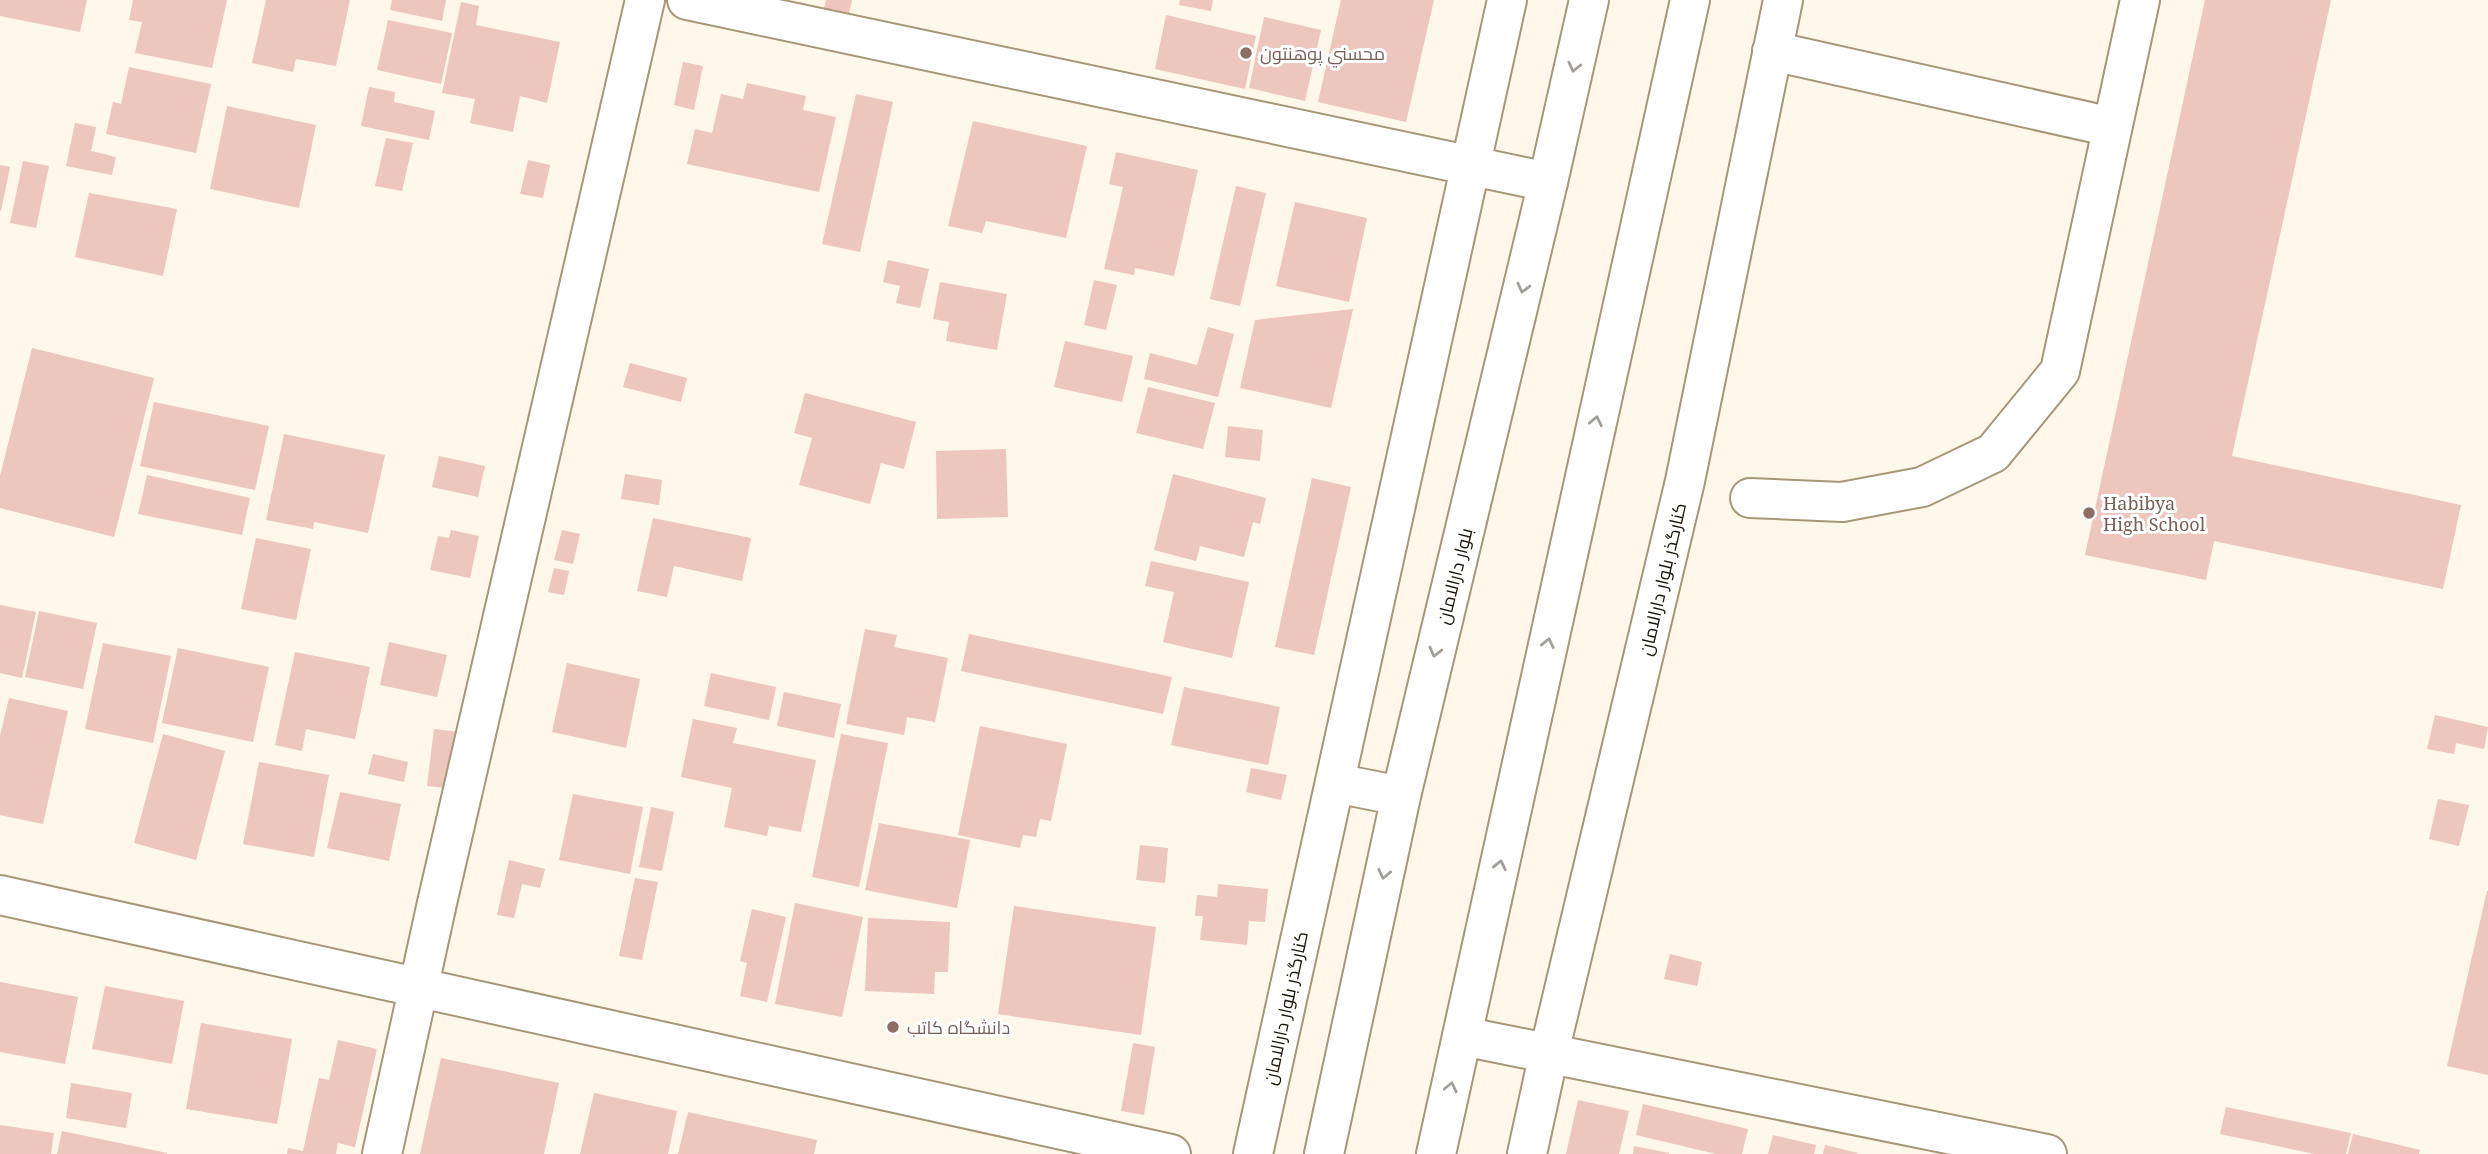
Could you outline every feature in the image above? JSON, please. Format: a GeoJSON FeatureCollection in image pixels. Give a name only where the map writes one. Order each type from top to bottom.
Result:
{"type":"FeatureCollection","features":[{"type":"Feature","properties":{"kind":"street"},"geometry":{"type":"LineString","coordinates":[[382,1154],[417,987],[645,0]]}},
{"type":"Feature","properties":{"kind":"street"},"geometry":{"type":"LineString","coordinates":[[687,0],[1548,182]]}},
{"type":"Feature","properties":{"kind":"street","name":"کنارگذر بلوار دارالامان"},"geometry":{"type":"LineString","coordinates":[[1253,1154],[1507,0]]}},
{"type":"Feature","properties":{"kind":"street","name":"بلوار دارالامان"},"geometry":{"type":"LineString","coordinates":[[1324,1154],[1401,796],[1589,0]]}},
{"type":"Feature","properties":{"kind":"street"},"geometry":{"type":"LineString","coordinates":[[1436,1154],[1690,0]]}},
{"type":"Feature","properties":{"kind":"street","name":"کنارگذر بلوار دارالامان"},"geometry":{"type":"LineString","coordinates":[[1527,1154],[1685,481],[1783,0]]}},
{"type":"Feature","properties":{"kind":"street"},"geometry":{"type":"LineString","coordinates":[[1750,498],[1842,502],[1922,487],[1993,453],[2060,371],[2140,0]]}},
{"type":"Feature","properties":{"kind":"street"},"geometry":{"type":"LineString","coordinates":[[1772,51],[2112,127]]}},
{"type":"Feature","properties":{"kind":"street"},"geometry":{"type":"LineString","coordinates":[[1335,783],[1401,796]]}},
{"type":"Feature","properties":{"kind":"street"},"geometry":{"type":"LineString","coordinates":[[0,895],[1171,1154]]}},
{"type":"Feature","properties":{"kind":"street"},"geometry":{"type":"LineString","coordinates":[[1462,1036],[2047,1154]]}},
{"type":"Feature","properties":{"kind":"building"},"geometry":{"type":"Polygon","coordinates":[[[0,0],[87,0],[80,32],[0,16],[0,0]]]}},
{"type":"Feature","properties":{"kind":"building"},"geometry":{"type":"Polygon","coordinates":[[[133,0],[227,0],[212,68],[135,53],[142,22],[129,20],[133,0]]]}},
{"type":"Feature","properties":{"kind":"building"},"geometry":{"type":"Polygon","coordinates":[[[266,0],[350,0],[336,66],[296,59],[293,72],[252,63],[266,0]]]}},
{"type":"Feature","properties":{"kind":"building"},"geometry":{"type":"Polygon","coordinates":[[[392,0],[446,0],[442,21],[390,10],[392,0]]]}},
{"type":"Feature","properties":{"kind":"building"},"geometry":{"type":"Polygon","coordinates":[[[826,0],[852,0],[849,13],[824,8],[826,0]]]}},
{"type":"Feature","properties":{"kind":"building"},"geometry":{"type":"Polygon","coordinates":[[[1180,0],[1213,0],[1211,11],[1179,5],[1180,0]]]}},
{"type":"Feature","properties":{"kind":"building"},"geometry":{"type":"Polygon","coordinates":[[[1341,0],[1434,0],[1406,122],[1318,102],[1341,0]]]}},
{"type":"Feature","properties":{"kind":"building"},"geometry":{"type":"Polygon","coordinates":[[[2205,0],[2331,0],[2232,456],[2461,505],[2443,589],[2214,541],[2206,580],[2085,555],[2205,0]]]}},
{"type":"Feature","properties":{"kind":"building"},"geometry":{"type":"Polygon","coordinates":[[[461,2],[479,6],[476,25],[560,42],[547,103],[520,96],[513,132],[470,123],[475,99],[442,93],[461,2]]]}},
{"type":"Feature","properties":{"kind":"building"},"geometry":{"type":"Polygon","coordinates":[[[1166,15],[1256,36],[1245,89],[1155,69],[1166,15]]]}},
{"type":"Feature","properties":{"kind":"building"},"geometry":{"type":"Polygon","coordinates":[[[1264,17],[1321,30],[1305,101],[1249,88],[1264,17]]]}},
{"type":"Feature","properties":{"kind":"building"},"geometry":{"type":"Polygon","coordinates":[[[388,20],[452,33],[441,84],[377,70],[388,20]]]}},
{"type":"Feature","properties":{"kind":"building"},"geometry":{"type":"Polygon","coordinates":[[[683,62],[703,66],[694,110],[674,105],[683,62]]]}},
{"type":"Feature","properties":{"kind":"building"},"geometry":{"type":"Polygon","coordinates":[[[129,67],[211,84],[196,153],[106,134],[113,102],[121,104],[129,67]]]}},
{"type":"Feature","properties":{"kind":"building"},"geometry":{"type":"Polygon","coordinates":[[[747,83],[806,96],[803,110],[836,117],[819,192],[687,164],[695,129],[712,133],[721,94],[743,99],[747,83]]]}},
{"type":"Feature","properties":{"kind":"building"},"geometry":{"type":"Polygon","coordinates":[[[369,87],[395,92],[394,102],[435,111],[429,140],[361,126],[369,87]]]}},
{"type":"Feature","properties":{"kind":"building"},"geometry":{"type":"Polygon","coordinates":[[[856,94],[893,102],[860,252],[822,244],[856,94]]]}},
{"type":"Feature","properties":{"kind":"building"},"geometry":{"type":"Polygon","coordinates":[[[227,106],[316,125],[299,208],[210,189],[227,106]]]}},
{"type":"Feature","properties":{"kind":"building"},"geometry":{"type":"Polygon","coordinates":[[[973,121],[1087,146],[1066,238],[986,221],[982,233],[948,226],[973,121]]]}},
{"type":"Feature","properties":{"kind":"building"},"geometry":{"type":"Polygon","coordinates":[[[75,123],[96,127],[91,151],[116,157],[112,175],[66,166],[75,123]]]}},
{"type":"Feature","properties":{"kind":"building"},"geometry":{"type":"Polygon","coordinates":[[[386,138],[413,143],[402,191],[375,186],[386,138]]]}},
{"type":"Feature","properties":{"kind":"building"},"geometry":{"type":"Polygon","coordinates":[[[1116,152],[1198,170],[1174,276],[1135,268],[1134,275],[1104,269],[1123,187],[1109,184],[1116,152]]]}},
{"type":"Feature","properties":{"kind":"building"},"geometry":{"type":"Polygon","coordinates":[[[528,160],[550,165],[543,198],[520,194],[528,160]]]}},
{"type":"Feature","properties":{"kind":"building"},"geometry":{"type":"Polygon","coordinates":[[[23,161],[49,166],[36,228],[10,223],[23,161]]]}},
{"type":"Feature","properties":{"kind":"building"},"geometry":{"type":"Polygon","coordinates":[[[0,165],[10,167],[1,211],[0,210],[0,165]]]}},
{"type":"Feature","properties":{"kind":"building"},"geometry":{"type":"Polygon","coordinates":[[[1236,186],[1266,193],[1240,306],[1210,299],[1236,186]]]}},
{"type":"Feature","properties":{"kind":"building"},"geometry":{"type":"Polygon","coordinates":[[[89,193],[177,209],[163,276],[75,257],[89,193]]]}},
{"type":"Feature","properties":{"kind":"building"},"geometry":{"type":"Polygon","coordinates":[[[1295,202],[1367,218],[1349,302],[1276,286],[1295,202]]]}},
{"type":"Feature","properties":{"kind":"building"},"geometry":{"type":"Polygon","coordinates":[[[888,260],[929,269],[920,308],[896,303],[900,286],[883,282],[888,260]]]}},
{"type":"Feature","properties":{"kind":"building"},"geometry":{"type":"Polygon","coordinates":[[[1094,280],[1117,285],[1106,330],[1084,325],[1094,280]]]}},
{"type":"Feature","properties":{"kind":"building"},"geometry":{"type":"Polygon","coordinates":[[[940,282],[1007,294],[997,350],[946,341],[949,322],[933,319],[940,282]]]}},
{"type":"Feature","properties":{"kind":"building"},"geometry":{"type":"Polygon","coordinates":[[[1353,309],[1331,408],[1240,388],[1255,320],[1353,309]]]}},
{"type":"Feature","properties":{"kind":"building"},"geometry":{"type":"Polygon","coordinates":[[[1208,327],[1234,334],[1218,397],[1144,379],[1150,353],[1197,365],[1208,327]]]}},
{"type":"Feature","properties":{"kind":"building"},"geometry":{"type":"Polygon","coordinates":[[[1065,341],[1133,356],[1122,402],[1054,387],[1065,341]]]}},
{"type":"Feature","properties":{"kind":"building"},"geometry":{"type":"Polygon","coordinates":[[[32,348],[154,378],[114,537],[0,508],[0,476],[32,348]]]}},
{"type":"Feature","properties":{"kind":"building"},"geometry":{"type":"Polygon","coordinates":[[[630,363],[687,378],[681,402],[623,387],[630,363]]]}},
{"type":"Feature","properties":{"kind":"building"},"geometry":{"type":"Polygon","coordinates":[[[1148,387],[1215,403],[1203,449],[1136,433],[1148,387]]]}},
{"type":"Feature","properties":{"kind":"building"},"geometry":{"type":"Polygon","coordinates":[[[805,393],[916,422],[904,469],[881,463],[870,504],[799,485],[812,438],[794,433],[805,393]]]}},
{"type":"Feature","properties":{"kind":"building"},"geometry":{"type":"Polygon","coordinates":[[[154,402],[269,426],[255,490],[140,466],[154,402]]]}},
{"type":"Feature","properties":{"kind":"building"},"geometry":{"type":"Polygon","coordinates":[[[1228,426],[1263,430],[1260,461],[1225,457],[1228,426]]]}},
{"type":"Feature","properties":{"kind":"building"},"geometry":{"type":"Polygon","coordinates":[[[284,434],[385,455],[368,533],[314,522],[313,529],[266,520],[284,434]]]}},
{"type":"Feature","properties":{"kind":"building"},"geometry":{"type":"Polygon","coordinates":[[[1006,449],[1008,517],[937,519],[936,451],[1006,449]]]}},
{"type":"Feature","properties":{"kind":"building"},"geometry":{"type":"Polygon","coordinates":[[[439,456],[485,466],[478,497],[432,487],[439,456]]]}},
{"type":"Feature","properties":{"kind":"building"},"geometry":{"type":"Polygon","coordinates":[[[625,474],[662,480],[659,505],[621,499],[625,474]]]}},
{"type":"Feature","properties":{"kind":"building"},"geometry":{"type":"Polygon","coordinates":[[[1173,474],[1266,498],[1260,524],[1253,522],[1244,557],[1200,546],[1196,561],[1154,550],[1173,474]]]}},
{"type":"Feature","properties":{"kind":"building"},"geometry":{"type":"Polygon","coordinates":[[[147,475],[250,498],[242,535],[138,514],[147,475]]]}},
{"type":"Feature","properties":{"kind":"building"},"geometry":{"type":"Polygon","coordinates":[[[1312,478],[1351,487],[1314,655],[1275,647],[1312,478]]]}},
{"type":"Feature","properties":{"kind":"building"},"geometry":{"type":"Polygon","coordinates":[[[653,518],[751,538],[742,581],[674,566],[667,597],[637,591],[653,518]]]}},
{"type":"Feature","properties":{"kind":"building"},"geometry":{"type":"Polygon","coordinates":[[[451,530],[479,536],[470,578],[430,570],[438,536],[449,538],[451,530]]]}},
{"type":"Feature","properties":{"kind":"building"},"geometry":{"type":"Polygon","coordinates":[[[562,530],[580,534],[573,564],[554,560],[562,530]]]}},
{"type":"Feature","properties":{"kind":"building"},"geometry":{"type":"Polygon","coordinates":[[[256,538],[311,549],[296,620],[241,609],[256,538]]]}},
{"type":"Feature","properties":{"kind":"building"},"geometry":{"type":"Polygon","coordinates":[[[1151,561],[1249,582],[1232,658],[1163,642],[1174,592],[1145,586],[1151,561]]]}},
{"type":"Feature","properties":{"kind":"building"},"geometry":{"type":"Polygon","coordinates":[[[554,568],[569,571],[564,595],[548,592],[554,568]]]}},
{"type":"Feature","properties":{"kind":"building"},"geometry":{"type":"Polygon","coordinates":[[[0,605],[36,612],[22,678],[0,673],[0,605]]]}},
{"type":"Feature","properties":{"kind":"building"},"geometry":{"type":"Polygon","coordinates":[[[39,611],[97,623],[83,689],[25,677],[39,611]]]}},
{"type":"Feature","properties":{"kind":"building"},"geometry":{"type":"Polygon","coordinates":[[[865,629],[897,635],[894,647],[948,658],[935,722],[907,717],[904,735],[846,724],[865,629]]]}},
{"type":"Feature","properties":{"kind":"building"},"geometry":{"type":"Polygon","coordinates":[[[969,634],[1172,677],[1163,714],[961,671],[969,634]]]}},
{"type":"Feature","properties":{"kind":"building"},"geometry":{"type":"Polygon","coordinates":[[[389,642],[447,655],[437,697],[380,685],[389,642]]]}},
{"type":"Feature","properties":{"kind":"building"},"geometry":{"type":"Polygon","coordinates":[[[103,643],[171,656],[153,743],[85,729],[103,643]]]}},
{"type":"Feature","properties":{"kind":"building"},"geometry":{"type":"Polygon","coordinates":[[[178,648],[269,667],[253,742],[162,723],[178,648]]]}},
{"type":"Feature","properties":{"kind":"building"},"geometry":{"type":"Polygon","coordinates":[[[295,652],[370,667],[355,739],[306,729],[302,751],[275,745],[295,652]]]}},
{"type":"Feature","properties":{"kind":"building"},"geometry":{"type":"Polygon","coordinates":[[[567,663],[640,679],[626,748],[552,732],[567,663]]]}},
{"type":"Feature","properties":{"kind":"building"},"geometry":{"type":"Polygon","coordinates":[[[711,673],[776,687],[769,720],[704,706],[711,673]]]}},
{"type":"Feature","properties":{"kind":"building"},"geometry":{"type":"Polygon","coordinates":[[[1184,687],[1280,707],[1268,765],[1171,745],[1184,687]]]}},
{"type":"Feature","properties":{"kind":"building"},"geometry":{"type":"Polygon","coordinates":[[[784,692],[841,704],[834,738],[777,726],[784,692]]]}},
{"type":"Feature","properties":{"kind":"building"},"geometry":{"type":"Polygon","coordinates":[[[9,698],[68,711],[43,824],[0,815],[0,736],[9,698]]]}},
{"type":"Feature","properties":{"kind":"building"},"geometry":{"type":"Polygon","coordinates":[[[2435,715],[2488,727],[2484,749],[2456,743],[2454,754],[2427,749],[2435,715]]]}},
{"type":"Feature","properties":{"kind":"building"},"geometry":{"type":"Polygon","coordinates":[[[693,719],[737,728],[733,743],[816,760],[801,832],[769,826],[767,836],[724,827],[732,788],[681,777],[693,719]]]}},
{"type":"Feature","properties":{"kind":"building"},"geometry":{"type":"Polygon","coordinates":[[[980,726],[1067,744],[1051,821],[1040,819],[1036,837],[1023,835],[1020,848],[958,835],[980,726]]]}},
{"type":"Feature","properties":{"kind":"building"},"geometry":{"type":"Polygon","coordinates":[[[434,729],[460,732],[453,789],[427,786],[434,729]]]}},
{"type":"Feature","properties":{"kind":"building"},"geometry":{"type":"Polygon","coordinates":[[[163,734],[225,751],[196,860],[134,843],[163,734]]]}},
{"type":"Feature","properties":{"kind":"building"},"geometry":{"type":"Polygon","coordinates":[[[841,734],[888,743],[859,887],[812,877],[841,734]]]}},
{"type":"Feature","properties":{"kind":"building"},"geometry":{"type":"Polygon","coordinates":[[[373,754],[408,762],[404,782],[368,774],[373,754]]]}},
{"type":"Feature","properties":{"kind":"building"},"geometry":{"type":"Polygon","coordinates":[[[259,762],[329,775],[314,857],[243,844],[259,762]]]}},
{"type":"Feature","properties":{"kind":"building"},"geometry":{"type":"Polygon","coordinates":[[[1251,768],[1287,775],[1281,800],[1246,792],[1251,768]]]}},
{"type":"Feature","properties":{"kind":"building"},"geometry":{"type":"Polygon","coordinates":[[[340,792],[401,804],[389,861],[327,848],[340,792]]]}},
{"type":"Feature","properties":{"kind":"building"},"geometry":{"type":"Polygon","coordinates":[[[573,794],[643,807],[630,874],[559,860],[573,794]]]}},
{"type":"Feature","properties":{"kind":"building"},"geometry":{"type":"Polygon","coordinates":[[[2438,799],[2469,805],[2459,846],[2429,839],[2438,799]]]}},
{"type":"Feature","properties":{"kind":"building"},"geometry":{"type":"Polygon","coordinates":[[[651,807],[674,812],[662,871],[639,867],[651,807]]]}},
{"type":"Feature","properties":{"kind":"building"},"geometry":{"type":"Polygon","coordinates":[[[879,823],[970,840],[957,908],[865,890],[879,823]]]}},
{"type":"Feature","properties":{"kind":"building"},"geometry":{"type":"Polygon","coordinates":[[[1140,845],[1168,848],[1165,883],[1136,880],[1140,845]]]}},
{"type":"Feature","properties":{"kind":"building"},"geometry":{"type":"Polygon","coordinates":[[[509,860],[545,869],[540,888],[522,884],[514,918],[497,915],[509,860]]]}},
{"type":"Feature","properties":{"kind":"building"},"geometry":{"type":"Polygon","coordinates":[[[635,878],[658,882],[642,960],[619,956],[635,878]]]}},
{"type":"Feature","properties":{"kind":"building"},"geometry":{"type":"Polygon","coordinates":[[[1218,884],[1268,889],[1265,922],[1249,921],[1247,945],[1200,940],[1203,916],[1195,916],[1197,895],[1217,897],[1218,884]]]}},
{"type":"Feature","properties":{"kind":"building"},"geometry":{"type":"Polygon","coordinates":[[[2488,891],[2488,1075],[2447,1066],[2488,891]]]}},
{"type":"Feature","properties":{"kind":"building"},"geometry":{"type":"Polygon","coordinates":[[[795,903],[863,917],[842,1017],[775,1004],[795,903]]]}},
{"type":"Feature","properties":{"kind":"building"},"geometry":{"type":"Polygon","coordinates":[[[1014,906],[1156,927],[1141,1035],[998,1014],[1014,906]]]}},
{"type":"Feature","properties":{"kind":"building"},"geometry":{"type":"Polygon","coordinates":[[[752,909],[786,917],[767,1002],[740,996],[747,963],[740,961],[752,909]]]}},
{"type":"Feature","properties":{"kind":"building"},"geometry":{"type":"Polygon","coordinates":[[[868,918],[950,922],[948,972],[935,972],[934,994],[865,991],[868,918]]]}},
{"type":"Feature","properties":{"kind":"building"},"geometry":{"type":"Polygon","coordinates":[[[1670,954],[1702,962],[1697,986],[1664,979],[1670,954]]]}},
{"type":"Feature","properties":{"kind":"building"},"geometry":{"type":"Polygon","coordinates":[[[0,982],[78,997],[65,1064],[0,1052],[0,982]]]}},
{"type":"Feature","properties":{"kind":"building"},"geometry":{"type":"Polygon","coordinates":[[[105,986],[184,1001],[172,1064],[92,1049],[105,986]]]}},
{"type":"Feature","properties":{"kind":"building"},"geometry":{"type":"Polygon","coordinates":[[[201,1023],[292,1039],[277,1124],[186,1109],[201,1023]]]}},
{"type":"Feature","properties":{"kind":"building"},"geometry":{"type":"Polygon","coordinates":[[[338,1040],[377,1049],[355,1147],[338,1143],[336,1154],[287,1154],[288,1148],[303,1151],[319,1078],[329,1080],[338,1040]]]}},
{"type":"Feature","properties":{"kind":"building"},"geometry":{"type":"Polygon","coordinates":[[[1133,1043],[1155,1047],[1144,1115],[1121,1111],[1133,1043]]]}},
{"type":"Feature","properties":{"kind":"building"},"geometry":{"type":"Polygon","coordinates":[[[441,1058],[559,1083],[544,1154],[420,1154],[441,1058]]]}},
{"type":"Feature","properties":{"kind":"building"},"geometry":{"type":"Polygon","coordinates":[[[71,1083],[132,1093],[126,1128],[66,1118],[71,1083]]]}},
{"type":"Feature","properties":{"kind":"building"},"geometry":{"type":"Polygon","coordinates":[[[594,1093],[677,1111],[668,1154],[580,1154],[594,1093]]]}},
{"type":"Feature","properties":{"kind":"building"},"geometry":{"type":"Polygon","coordinates":[[[1578,1100],[1629,1111],[1619,1154],[1566,1154],[1578,1100]]]}},
{"type":"Feature","properties":{"kind":"building"},"geometry":{"type":"Polygon","coordinates":[[[1643,1104],[1748,1129],[1742,1154],[1716,1154],[1636,1135],[1643,1104]]]}},
{"type":"Feature","properties":{"kind":"building"},"geometry":{"type":"Polygon","coordinates":[[[2226,1107],[2351,1133],[2346,1154],[2315,1154],[2220,1134],[2226,1107]]]}},
{"type":"Feature","properties":{"kind":"building"},"geometry":{"type":"Polygon","coordinates":[[[688,1112],[817,1140],[814,1154],[678,1154],[688,1112]]]}},
{"type":"Feature","properties":{"kind":"building"},"geometry":{"type":"Polygon","coordinates":[[[0,1125],[54,1133],[51,1154],[0,1154],[0,1125]]]}},
{"type":"Feature","properties":{"kind":"building"},"geometry":{"type":"Polygon","coordinates":[[[62,1131],[167,1153],[167,1154],[57,1154],[62,1131]]]}},
{"type":"Feature","properties":{"kind":"building"},"geometry":{"type":"Polygon","coordinates":[[[2353,1134],[2420,1150],[2419,1154],[2348,1154],[2353,1134]]]}},
{"type":"Feature","properties":{"kind":"building"},"geometry":{"type":"Polygon","coordinates":[[[1773,1135],[1816,1145],[1814,1154],[1768,1154],[1773,1135]]]}},
{"type":"Feature","properties":{"kind":"building"},"geometry":{"type":"Polygon","coordinates":[[[1825,1145],[1858,1153],[1823,1154],[1825,1145]]]}},
{"type":"Feature","properties":{"kind":"building"},"geometry":{"type":"Polygon","coordinates":[[[1634,1146],[1669,1153],[1669,1154],[1633,1154],[1634,1146]]]}},
{"type":"Feature","properties":{"kind":"place","name":"محسني پوهنتون"},"geometry":{"type":"Point","coordinates":[1246,53]}},
{"type":"Feature","properties":{"kind":"place","name":"Habibya High School"},"geometry":{"type":"Point","coordinates":[2089,513]}},
{"type":"Feature","properties":{"kind":"place","name":"دانشگاه کاتب"},"geometry":{"type":"Point","coordinates":[893,1027]}}]}
